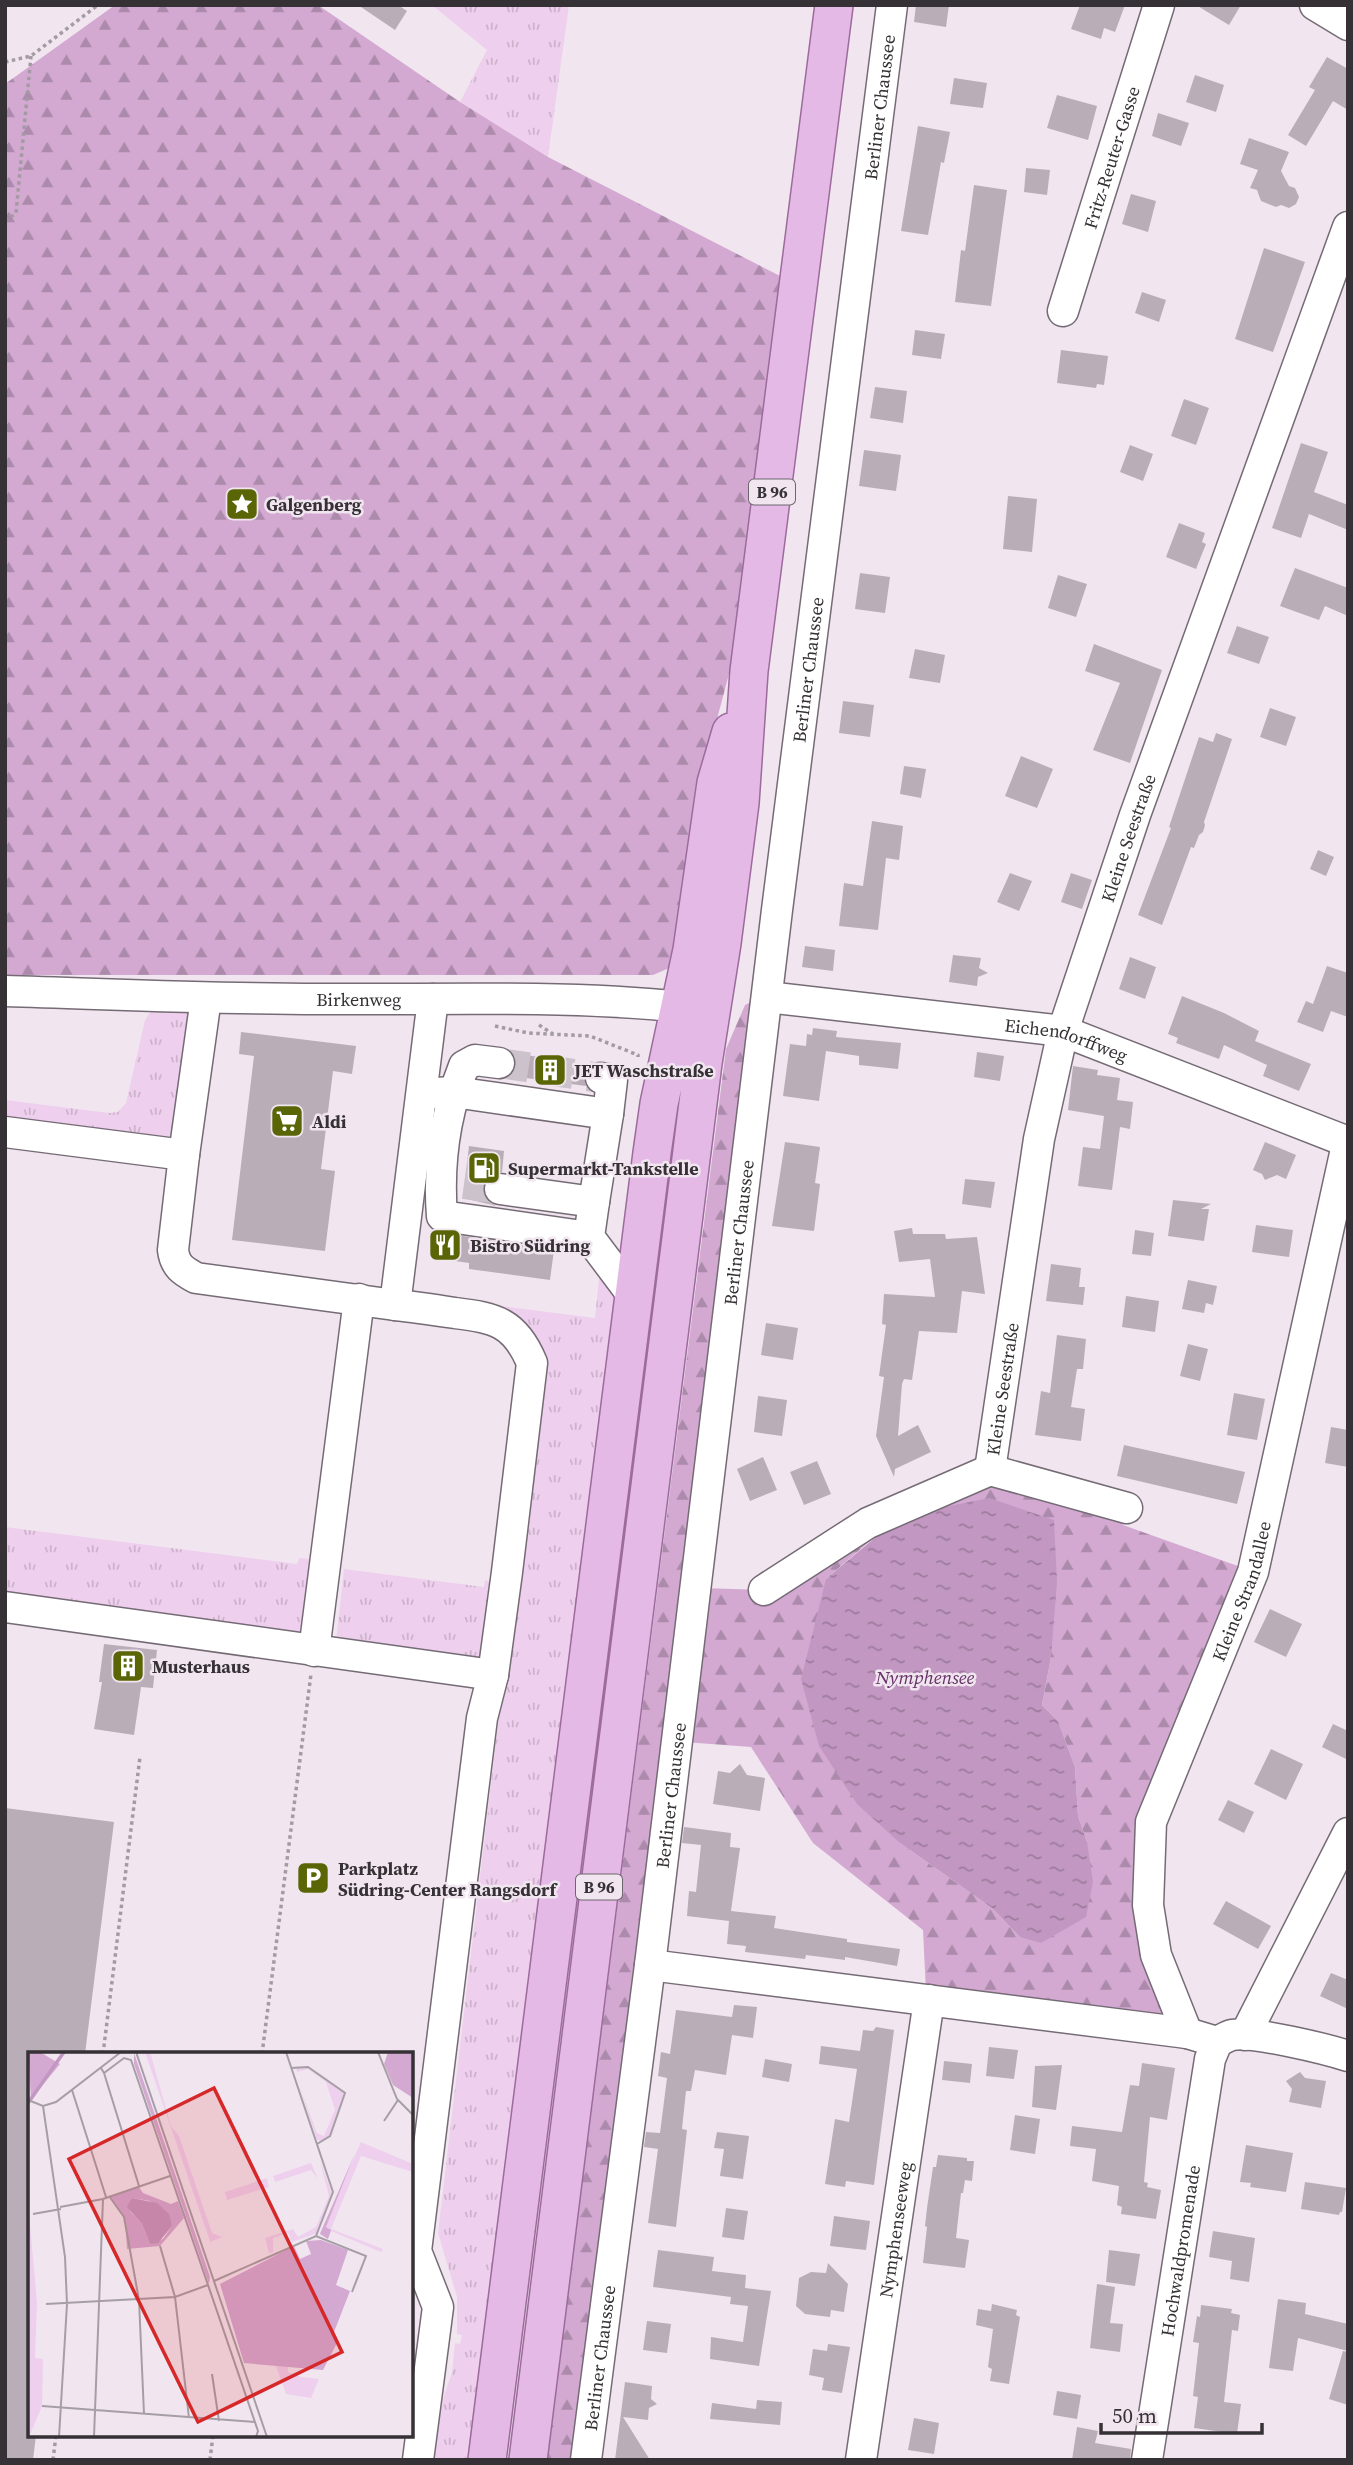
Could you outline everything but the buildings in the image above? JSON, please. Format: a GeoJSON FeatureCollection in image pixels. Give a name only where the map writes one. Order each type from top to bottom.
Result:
{"type":"FeatureCollection","features":[{"type":"Feature","properties":{"kind":"main road","name":"B 96"},"geometry":{"type":"LineString","coordinates":[[527,2460],[695,1008],[692,950],[716,783],[749,671],[834,5]]}},
{"type":"Feature","properties":{"kind":"main road","name":"B 96"},"geometry":{"type":"LineString","coordinates":[[487,2460],[660,1104],[695,1008]]}},
{"type":"Feature","properties":{"kind":"street","name":"Berliner Chaussee"},"geometry":{"type":"LineString","coordinates":[[586,2460],[650,1965],[767,997],[892,5]]}},
{"type":"Feature","properties":{"kind":"street","name":"Fritz-Reuter-Gasse"},"geometry":{"type":"LineString","coordinates":[[1063,311],[1159,5]]}},
{"type":"Feature","properties":{"kind":"street"},"geometry":{"type":"LineString","coordinates":[[1315,5],[1348,25]]}},
{"type":"Feature","properties":{"kind":"street","name":"Kleine Seestraße"},"geometry":{"type":"LineString","coordinates":[[990,1470],[1039,1139],[1063,1031],[1135,814],[1348,227]]}},
{"type":"Feature","properties":{"kind":"street","name":"Birkenweg"},"geometry":{"type":"LineString","coordinates":[[5,991],[206,998],[606,1002],[695,1008]]}},
{"type":"Feature","properties":{"kind":"street","name":"Eichendorffweg"},"geometry":{"type":"LineString","coordinates":[[767,997],[1063,1031],[1348,1141]]}},
{"type":"Feature","properties":{"kind":"street"},"geometry":{"type":"LineString","coordinates":[[206,998],[184,1155],[173,1250],[175,1262],[184,1272],[212,1282],[490,1317],[510,1329],[526,1348],[532,1363],[493,1675],[482,1718],[416,2251],[438,2307],[418,2460]]}},
{"type":"Feature","properties":{"kind":"street"},"geometry":{"type":"LineString","coordinates":[[433,999],[421,1094],[442,1216],[595,1245]]}},
{"type":"Feature","properties":{"kind":"street"},"geometry":{"type":"LineString","coordinates":[[395,1305],[438,1181],[453,1092],[464,1066],[475,1060],[499,1063]]}},
{"type":"Feature","properties":{"kind":"street"},"geometry":{"type":"LineString","coordinates":[[601,1078],[612,1080],[594,1202],[595,1245],[634,1297]]}},
{"type":"Feature","properties":{"kind":"street"},"geometry":{"type":"LineString","coordinates":[[421,1094],[453,1092],[608,1114]]}},
{"type":"Feature","properties":{"kind":"street"},"geometry":{"type":"LineString","coordinates":[[5,1132],[184,1155]]}},
{"type":"Feature","properties":{"kind":"street","name":"Kleine Strandallee"},"geometry":{"type":"LineString","coordinates":[[1187,2033],[1156,1955],[1149,1905],[1151,1822],[1253,1572],[1348,1141]]}},
{"type":"Feature","properties":{"kind":"street"},"geometry":{"type":"LineString","coordinates":[[500,1189],[594,1202]]}},
{"type":"Feature","properties":{"kind":"street"},"geometry":{"type":"LineString","coordinates":[[314,1651],[359,1299]]}},
{"type":"Feature","properties":{"kind":"street"},"geometry":{"type":"LineString","coordinates":[[764,1590],[868,1523],[990,1470],[1127,1508]]}},
{"type":"Feature","properties":{"kind":"street"},"geometry":{"type":"LineString","coordinates":[[5,1607],[493,1675]]}},
{"type":"Feature","properties":{"kind":"street","name":"Hochwaldpromenade"},"geometry":{"type":"LineString","coordinates":[[1147,2460],[1210,2059],[1231,2038],[1348,1833]]}},
{"type":"Feature","properties":{"kind":"street"},"geometry":{"type":"LineString","coordinates":[[650,1965],[1331,2050],[1348,2056]]}},
{"type":"Feature","properties":{"kind":"street","name":"Nymphenseeweg"},"geometry":{"type":"LineString","coordinates":[[861,2460],[929,2000]]}},
{"type":"Feature","properties":{"kind":"path"},"geometry":{"type":"LineString","coordinates":[[5,62],[31,56],[98,5]]}},
{"type":"Feature","properties":{"kind":"path"},"geometry":{"type":"LineString","coordinates":[[5,221],[16,213],[31,56]]}},
{"type":"Feature","properties":{"kind":"path"},"geometry":{"type":"LineString","coordinates":[[495,1025],[528,1033],[590,1037],[638,1055]]}},
{"type":"Feature","properties":{"kind":"path"},"geometry":{"type":"LineString","coordinates":[[262,2052],[308,1696]]}},
{"type":"Feature","properties":{"kind":"path"},"geometry":{"type":"LineString","coordinates":[[103,2052],[140,1757]]}},
{"type":"Feature","properties":{"kind":"path"},"geometry":{"type":"LineString","coordinates":[[53,2460],[56,2437]]}},
{"type":"Feature","properties":{"kind":"path"},"geometry":{"type":"LineString","coordinates":[[210,2460],[213,2437]]}},
{"type":"Feature","properties":{"kind":"green space"},"geometry":{"type":"Polygon","coordinates":[[[115,5],[318,5],[460,102],[548,157],[784,278],[738,640],[708,753],[675,963],[667,969],[653,975],[5,975],[5,84],[115,5]]]}},
{"type":"Feature","properties":{"kind":"green space"},"geometry":{"type":"Polygon","coordinates":[[[432,5],[569,5],[548,157],[460,102],[487,50],[432,5]]]}},
{"type":"Feature","properties":{"kind":"green space"},"geometry":{"type":"Polygon","coordinates":[[[755,1000],[577,2460],[547,2460],[726,1049],[745,1005],[755,1000]]]}},
{"type":"Feature","properties":{"kind":"green space"},"geometry":{"type":"Polygon","coordinates":[[[183,1007],[192,1015],[177,1135],[166,1142],[5,1120],[5,1100],[118,1112],[126,1103],[145,1020],[153,1008],[183,1007]]]}},
{"type":"Feature","properties":{"kind":"green space"},"geometry":{"type":"Polygon","coordinates":[[[600,1269],[618,1292],[474,2460],[429,2460],[438,2414],[452,2372],[455,2343],[460,2344],[462,2335],[457,2334],[457,2297],[438,2233],[540,1346],[524,1326],[485,1304],[595,1318],[600,1269]]]}},
{"type":"Feature","properties":{"kind":"green space"},"geometry":{"type":"Polygon","coordinates":[[[990,1470],[1127,1508],[1123,1525],[1249,1570],[1146,1819],[1182,2029],[926,1992],[923,1930],[813,1843],[751,1747],[684,1742],[702,1588],[764,1590],[990,1470]],[[940,1508],[877,1535],[826,1579],[900,1843],[992,1908],[1020,1937],[1087,1842],[1078,1816],[1075,1767],[1058,1721],[1042,1705],[1051,1657],[940,1508]]]}},
{"type":"Feature","properties":{"kind":"green space"},"geometry":{"type":"Polygon","coordinates":[[[5,1527],[297,1564],[299,1558],[310,1559],[314,1563],[305,1634],[5,1602],[5,1527]]]}},
{"type":"Feature","properties":{"kind":"green space"},"geometry":{"type":"Polygon","coordinates":[[[344,1569],[484,1587],[485,1580],[492,1583],[487,1659],[336,1641],[344,1569]]]}},
{"type":"Feature","properties":{"kind":"water","name":"Nymphensee"},"geometry":{"type":"Polygon","coordinates":[[[989,1498],[1054,1520],[1057,1582],[1051,1657],[1042,1705],[1058,1721],[1075,1767],[1078,1816],[1087,1842],[1093,1882],[1086,1917],[1041,1943],[1020,1937],[992,1908],[900,1843],[857,1804],[819,1746],[801,1679],[826,1579],[877,1536],[940,1508],[989,1498]]]}},
{"type":"Feature","properties":{"kind":"tunnel"},"geometry":{"type":"LineString","coordinates":[[499,1063],[601,1078]]}},
{"type":"Feature","properties":{"kind":"tunnel"},"geometry":{"type":"LineString","coordinates":[[464,1184],[500,1189]]}},
{"type":"Feature","properties":{"kind":"place","name":"Galgenberg"},"geometry":{"type":"Point","coordinates":[242,504]}},
{"type":"Feature","properties":{"kind":"place","name":"JET Waschstraße"},"geometry":{"type":"Point","coordinates":[550,1070]}},
{"type":"Feature","properties":{"kind":"place","name":"Aldi"},"geometry":{"type":"Point","coordinates":[287,1121]}},
{"type":"Feature","properties":{"kind":"place","name":"Supermarkt-Tankstelle"},"geometry":{"type":"Point","coordinates":[484,1168]}},
{"type":"Feature","properties":{"kind":"place","name":"Bistro Südring"},"geometry":{"type":"Point","coordinates":[445,1245]}},
{"type":"Feature","properties":{"kind":"place","name":"Musterhaus"},"geometry":{"type":"Point","coordinates":[128,1666]}},
{"type":"Feature","properties":{"kind":"place","name":"Parkplatz Südring-Center Rangsdorf"},"geometry":{"type":"Point","coordinates":[313,1878]}}]}
